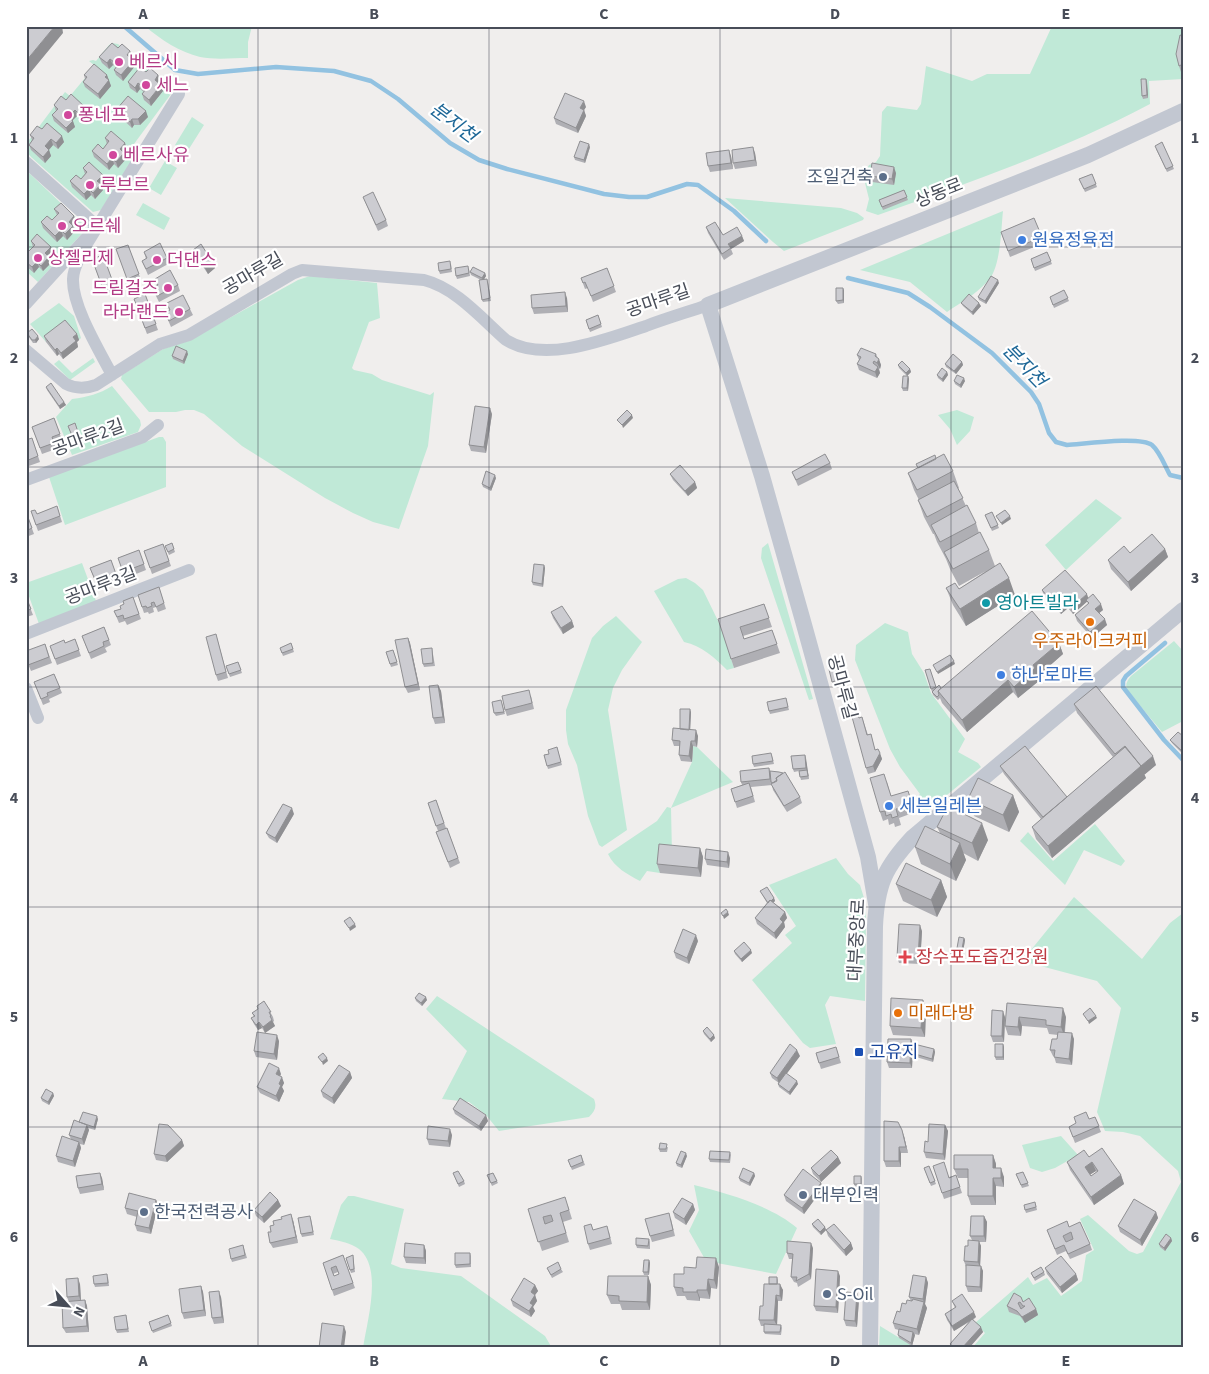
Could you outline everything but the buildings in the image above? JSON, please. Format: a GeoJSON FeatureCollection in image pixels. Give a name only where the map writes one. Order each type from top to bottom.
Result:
{"type":"FeatureCollection","features":[{"type":"Feature","properties":{"kind":"street"},"geometry":{"type":"LineString","coordinates":[[112,375],[81,312],[73,289],[73,278],[76,266],[97,226],[179,94]]}},
{"type":"Feature","properties":{"kind":"street","name":"상동로"},"geometry":{"type":"LineString","coordinates":[[708,306],[1088,155],[1183,111]]}},
{"type":"Feature","properties":{"kind":"street"},"geometry":{"type":"LineString","coordinates":[[26,162],[97,226]]}},
{"type":"Feature","properties":{"kind":"street"},"geometry":{"type":"LineString","coordinates":[[26,304],[97,226]]}},
{"type":"Feature","properties":{"kind":"street","name":"공마루길"},"geometry":{"type":"LineString","coordinates":[[26,350],[58,379],[72,387],[88,388],[160,344],[188,335],[302,270],[414,279],[435,283],[451,292],[506,340],[515,345],[536,350],[555,349],[610,339],[708,306],[762,476],[868,856],[876,904]]}},
{"type":"Feature","properties":{"kind":"street","name":"공마루2길"},"geometry":{"type":"LineString","coordinates":[[26,480],[143,437],[158,425]]}},
{"type":"Feature","properties":{"kind":"street","name":"공마루3길"},"geometry":{"type":"LineString","coordinates":[[26,634],[189,570]]}},
{"type":"Feature","properties":{"kind":"street","name":"대부중앙로"},"geometry":{"type":"LineString","coordinates":[[870,1348],[872,1068],[876,904],[880,885],[890,864],[913,837],[1183,610]]}},
{"type":"Feature","properties":{"kind":"street"},"geometry":{"type":"LineString","coordinates":[[26,688],[38,718]]}},
{"type":"Feature","properties":{"kind":"street"},"geometry":{"type":"LineString","coordinates":[[868,856],[881,865],[890,864]]}},
{"type":"Feature","properties":{"kind":"green space"},"geometry":{"type":"Polygon","coordinates":[[[145,26],[252,26],[248,42],[248,58],[212,58],[193,55],[171,45],[145,26]]]}},
{"type":"Feature","properties":{"kind":"green space"},"geometry":{"type":"Polygon","coordinates":[[[1052,26],[1183,26],[1183,79],[1149,81],[1150,104],[1050,151],[982,178],[878,215],[866,211],[869,199],[865,183],[865,172],[869,165],[876,162],[880,156],[882,112],[887,106],[917,110],[921,104],[926,66],[972,81],[987,74],[1030,74],[1052,26]]]}},
{"type":"Feature","properties":{"kind":"green space"},"geometry":{"type":"Polygon","coordinates":[[[112,43],[118,44],[169,87],[171,94],[128,152],[134,157],[101,210],[93,212],[31,157],[26,151],[26,144],[65,92],[70,96],[95,66],[89,61],[96,61],[112,43]]]}},
{"type":"Feature","properties":{"kind":"green space"},"geometry":{"type":"Polygon","coordinates":[[[192,117],[204,125],[187,152],[175,145],[192,117]]]}},
{"type":"Feature","properties":{"kind":"green space"},"geometry":{"type":"Polygon","coordinates":[[[165,161],[177,168],[161,195],[149,188],[165,161]]]}},
{"type":"Feature","properties":{"kind":"green space"},"geometry":{"type":"Polygon","coordinates":[[[26,170],[86,227],[38,282],[26,273],[26,170]]]}},
{"type":"Feature","properties":{"kind":"green space"},"geometry":{"type":"Polygon","coordinates":[[[725,198],[841,208],[857,213],[864,218],[784,251],[725,198]]]}},
{"type":"Feature","properties":{"kind":"green space"},"geometry":{"type":"Polygon","coordinates":[[[143,203],[170,218],[164,230],[136,215],[143,203]]]}},
{"type":"Feature","properties":{"kind":"green space"},"geometry":{"type":"Polygon","coordinates":[[[1003,211],[998,259],[992,276],[968,298],[947,312],[910,282],[860,270],[1003,211]]]}},
{"type":"Feature","properties":{"kind":"green space"},"geometry":{"type":"Polygon","coordinates":[[[310,276],[377,283],[380,318],[369,322],[352,368],[372,374],[382,380],[430,395],[434,392],[428,446],[399,529],[373,522],[325,498],[242,446],[204,414],[194,410],[149,412],[121,379],[122,375],[163,349],[188,341],[298,280],[310,276]]]}},
{"type":"Feature","properties":{"kind":"green space"},"geometry":{"type":"Polygon","coordinates":[[[59,303],[74,316],[81,338],[79,340],[67,326],[46,342],[30,324],[59,303]]]}},
{"type":"Feature","properties":{"kind":"green space"},"geometry":{"type":"Polygon","coordinates":[[[93,358],[95,362],[70,380],[54,364],[59,360],[72,373],[93,358]]]}},
{"type":"Feature","properties":{"kind":"green space"},"geometry":{"type":"Polygon","coordinates":[[[112,386],[140,420],[141,425],[138,432],[72,455],[56,417],[72,399],[93,395],[112,386]]]}},
{"type":"Feature","properties":{"kind":"green space"},"geometry":{"type":"Polygon","coordinates":[[[957,410],[974,417],[970,431],[957,445],[950,429],[938,415],[957,410]]]}},
{"type":"Feature","properties":{"kind":"green space"},"geometry":{"type":"Polygon","coordinates":[[[163,437],[166,442],[166,487],[65,525],[49,477],[163,437]]]}},
{"type":"Feature","properties":{"kind":"green space"},"geometry":{"type":"Polygon","coordinates":[[[1096,499],[1122,518],[1066,570],[1045,545],[1096,499]]]}},
{"type":"Feature","properties":{"kind":"green space"},"geometry":{"type":"Polygon","coordinates":[[[768,543],[813,699],[809,700],[761,558],[762,548],[768,543]]]}},
{"type":"Feature","properties":{"kind":"green space"},"geometry":{"type":"Polygon","coordinates":[[[82,563],[96,601],[39,624],[26,588],[26,583],[82,563]]]}},
{"type":"Feature","properties":{"kind":"green space"},"geometry":{"type":"Polygon","coordinates":[[[686,578],[703,590],[721,627],[734,668],[727,670],[707,653],[696,646],[684,642],[654,591],[678,579],[686,578]]]}},
{"type":"Feature","properties":{"kind":"green space"},"geometry":{"type":"Polygon","coordinates":[[[616,616],[642,642],[622,670],[613,688],[608,710],[627,830],[602,847],[599,845],[588,816],[577,765],[568,744],[566,710],[592,638],[616,616]]]}},
{"type":"Feature","properties":{"kind":"green space"},"geometry":{"type":"Polygon","coordinates":[[[885,623],[908,632],[912,654],[924,673],[931,693],[965,739],[958,752],[978,763],[981,767],[925,813],[915,799],[920,794],[900,767],[890,749],[855,660],[856,645],[885,623]]]}},
{"type":"Feature","properties":{"kind":"green space"},"geometry":{"type":"Polygon","coordinates":[[[1174,641],[1183,651],[1183,721],[1162,732],[1127,690],[1126,684],[1131,676],[1174,641]]]}},
{"type":"Feature","properties":{"kind":"green space"},"geometry":{"type":"Polygon","coordinates":[[[693,746],[697,747],[733,782],[671,808],[692,762],[693,746]]]}},
{"type":"Feature","properties":{"kind":"green space"},"geometry":{"type":"Polygon","coordinates":[[[667,807],[671,808],[672,854],[662,853],[660,873],[647,871],[640,881],[618,867],[608,854],[657,821],[667,807]]]}},
{"type":"Feature","properties":{"kind":"green space"},"geometry":{"type":"Polygon","coordinates":[[[1095,824],[1125,861],[1121,866],[1084,850],[1065,885],[1020,841],[1028,832],[1053,861],[1095,824]]]}},
{"type":"Feature","properties":{"kind":"green space"},"geometry":{"type":"Polygon","coordinates":[[[836,858],[848,874],[860,885],[864,898],[866,917],[865,1001],[830,996],[825,1005],[836,1044],[810,1048],[803,1043],[752,980],[792,943],[785,935],[796,926],[769,885],[836,858]]]}},
{"type":"Feature","properties":{"kind":"green space"},"geometry":{"type":"Polygon","coordinates":[[[1074,897],[1142,959],[1170,923],[1183,913],[1183,1348],[972,1348],[985,1333],[975,1323],[1028,1277],[1033,1285],[1047,1278],[1061,1296],[1082,1281],[1086,1255],[1094,1250],[1080,1219],[1088,1215],[1129,1251],[1137,1254],[1143,1252],[1181,1182],[1178,1171],[1140,1136],[1123,1132],[1105,1131],[1097,1112],[1121,1008],[1097,981],[1022,961],[1074,897]]]}},
{"type":"Feature","properties":{"kind":"green space"},"geometry":{"type":"Polygon","coordinates":[[[437,996],[594,1099],[595,1109],[593,1113],[589,1117],[499,1131],[486,1115],[469,1102],[442,1099],[467,1051],[426,1009],[437,996]]]}},
{"type":"Feature","properties":{"kind":"green space"},"geometry":{"type":"Polygon","coordinates":[[[1061,1136],[1078,1155],[1055,1168],[1042,1172],[1030,1168],[1022,1145],[1061,1136]]]}},
{"type":"Feature","properties":{"kind":"green space"},"geometry":{"type":"Polygon","coordinates":[[[694,1185],[734,1196],[762,1207],[787,1220],[797,1228],[776,1274],[706,1261],[689,1231],[699,1210],[694,1185]]]}},
{"type":"Feature","properties":{"kind":"green space"},"geometry":{"type":"Polygon","coordinates":[[[348,1196],[404,1209],[391,1264],[401,1268],[461,1276],[545,1336],[552,1348],[363,1348],[372,1295],[370,1269],[366,1258],[359,1249],[341,1241],[330,1239],[341,1205],[348,1196]]]}},
{"type":"Feature","properties":{"kind":"green space"},"geometry":{"type":"Polygon","coordinates":[[[880,1326],[916,1348],[879,1348],[880,1326]]]}},
{"type":"Feature","properties":{"kind":"waterway","name":"분지천"},"geometry":{"type":"LineString","coordinates":[[124,26],[175,70],[198,74],[276,67],[334,71],[371,81],[398,99],[450,143],[479,160],[507,169],[604,194],[629,197],[647,197],[687,184],[698,185],[734,211],[766,241]]}},
{"type":"Feature","properties":{"kind":"waterway","name":"분지천"},"geometry":{"type":"LineString","coordinates":[[848,278],[908,293],[992,353],[1031,392],[1039,404],[1049,433],[1056,442],[1067,445],[1124,441],[1146,442],[1157,451],[1170,475],[1183,478]]}},
{"type":"Feature","properties":{"kind":"waterway","name":"분지천"},"geometry":{"type":"LineString","coordinates":[[1165,643],[1126,676],[1123,681],[1123,687],[1164,740],[1183,760]]}},
{"type":"Feature","properties":{"kind":"place","name":"베르시"},"geometry":{"type":"Point","coordinates":[119,62]}},
{"type":"Feature","properties":{"kind":"place","name":"세느"},"geometry":{"type":"Point","coordinates":[146,85]}},
{"type":"Feature","properties":{"kind":"place","name":"퐁네프"},"geometry":{"type":"Point","coordinates":[68,115]}},
{"type":"Feature","properties":{"kind":"place","name":"베르사유"},"geometry":{"type":"Point","coordinates":[113,155]}},
{"type":"Feature","properties":{"kind":"place","name":"조일건축"},"geometry":{"type":"Point","coordinates":[883,177]}},
{"type":"Feature","properties":{"kind":"place","name":"루브르"},"geometry":{"type":"Point","coordinates":[90,185]}},
{"type":"Feature","properties":{"kind":"place","name":"오르쉐"},"geometry":{"type":"Point","coordinates":[62,226]}},
{"type":"Feature","properties":{"kind":"place","name":"원육정육점"},"geometry":{"type":"Point","coordinates":[1022,240]}},
{"type":"Feature","properties":{"kind":"place","name":"상젤리제"},"geometry":{"type":"Point","coordinates":[38,258]}},
{"type":"Feature","properties":{"kind":"place","name":"더댄스"},"geometry":{"type":"Point","coordinates":[157,260]}},
{"type":"Feature","properties":{"kind":"place","name":"드림걸즈"},"geometry":{"type":"Point","coordinates":[168,288]}},
{"type":"Feature","properties":{"kind":"place","name":"라라랜드"},"geometry":{"type":"Point","coordinates":[179,312]}},
{"type":"Feature","properties":{"kind":"place","name":"영아트빌라"},"geometry":{"type":"Point","coordinates":[986,603]}},
{"type":"Feature","properties":{"kind":"place","name":"우주라이크커피"},"geometry":{"type":"Point","coordinates":[1090,622]}},
{"type":"Feature","properties":{"kind":"place","name":"하나로마트"},"geometry":{"type":"Point","coordinates":[1001,675]}},
{"type":"Feature","properties":{"kind":"place","name":"세븐일레븐"},"geometry":{"type":"Point","coordinates":[889,806]}},
{"type":"Feature","properties":{"kind":"place","name":"장수포도즙건강원"},"geometry":{"type":"Point","coordinates":[905,957]}},
{"type":"Feature","properties":{"kind":"place","name":"미래다방"},"geometry":{"type":"Point","coordinates":[898,1013]}},
{"type":"Feature","properties":{"kind":"place","name":"고유지"},"geometry":{"type":"Point","coordinates":[859,1052]}},
{"type":"Feature","properties":{"kind":"place","name":"대부인력"},"geometry":{"type":"Point","coordinates":[803,1195]}},
{"type":"Feature","properties":{"kind":"place","name":"한국전력공사"},"geometry":{"type":"Point","coordinates":[144,1212]}},
{"type":"Feature","properties":{"kind":"place","name":"S-Oil"},"geometry":{"type":"Point","coordinates":[827,1294]}}]}
